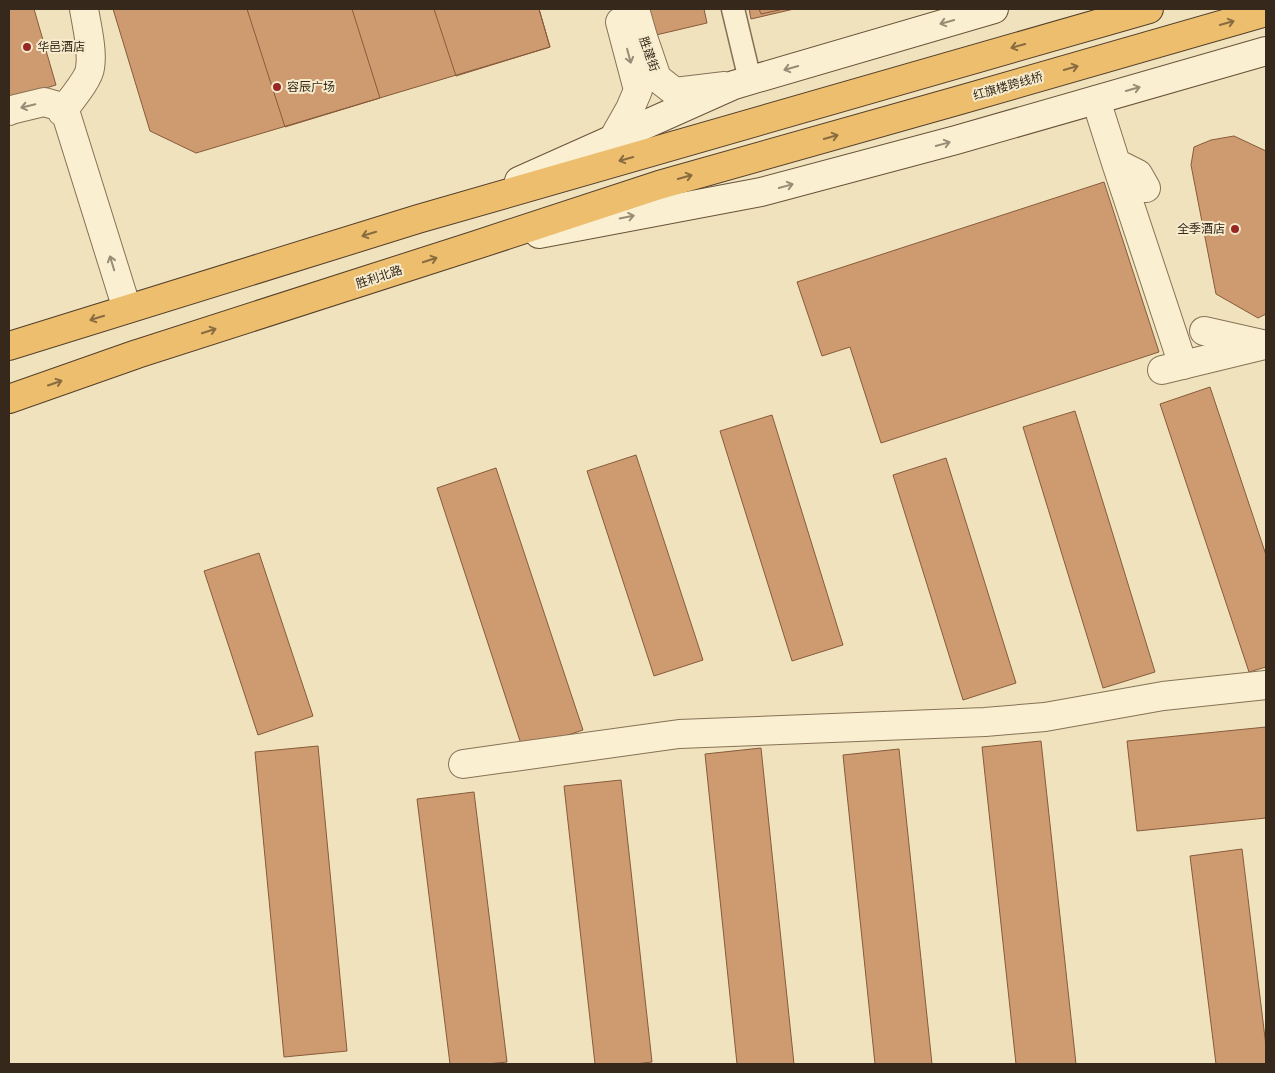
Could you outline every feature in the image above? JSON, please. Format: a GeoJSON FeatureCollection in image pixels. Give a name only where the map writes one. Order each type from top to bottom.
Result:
{"type":"FeatureCollection","features":[{"type":"Feature","properties":{"kind":"highway"},"geometry":{"type":"LineString","coordinates":[[9,346],[408,222],[1149,9]]}},
{"type":"Feature","properties":{"kind":"highway","name":"红旗楼跨线桥"},"geometry":{"type":"LineString","coordinates":[[750,159],[1266,12]]}},
{"type":"Feature","properties":{"kind":"highway","name":"胜利北路"},"geometry":{"type":"LineString","coordinates":[[9,399],[147,351],[658,185],[750,159]]}},
{"type":"Feature","properties":{"kind":"street"},"geometry":{"type":"LineString","coordinates":[[62,112],[90,70],[90,51],[84,9]]}},
{"type":"Feature","properties":{"kind":"street","name":"胜建街"},"geometry":{"type":"LineString","coordinates":[[613,139],[630,109],[638,90],[617,9]]}},
{"type":"Feature","properties":{"kind":"street","name":"胜建街"},"geometry":{"type":"LineString","coordinates":[[635,9],[642,37],[658,78],[675,92],[742,82]]}},
{"type":"Feature","properties":{"kind":"street"},"geometry":{"type":"LineString","coordinates":[[733,9],[742,82]]}},
{"type":"Feature","properties":{"kind":"street"},"geometry":{"type":"LineString","coordinates":[[466,205],[742,82],[994,9]]}},
{"type":"Feature","properties":{"kind":"street"},"geometry":{"type":"LineString","coordinates":[[476,245],[761,192],[956,140],[1266,51]]}},
{"type":"Feature","properties":{"kind":"street"},"geometry":{"type":"LineString","coordinates":[[1096,100],[1116,163],[1172,368],[1265,345]]}},
{"type":"Feature","properties":{"kind":"street"},"geometry":{"type":"LineString","coordinates":[[9,111],[44,102],[58,106],[67,117],[127,309]]}},
{"type":"Feature","properties":{"kind":"street"},"geometry":{"type":"LineString","coordinates":[[1116,163],[1138,174],[1146,188]]}},
{"type":"Feature","properties":{"kind":"street"},"geometry":{"type":"LineString","coordinates":[[1204,331],[1265,345]]}},
{"type":"Feature","properties":{"kind":"street"},"geometry":{"type":"LineString","coordinates":[[464,764],[679,734],[985,722],[1028,718],[1162,696],[1266,685]]}},
{"type":"Feature","properties":{"kind":"building","name":"华邑酒店"},"geometry":{"type":"Polygon","coordinates":[[[9,9],[34,9],[56,85],[9,99],[9,9]]]}},
{"type":"Feature","properties":{"kind":"building","name":"容辰广场"},"geometry":{"type":"Polygon","coordinates":[[[113,9],[539,9],[550,47],[196,153],[150,131],[113,9]]]}},
{"type":"Feature","properties":{"kind":"building"},"geometry":{"type":"Polygon","coordinates":[[[247,9],[352,9],[380,98],[285,127],[247,9]]]}},
{"type":"Feature","properties":{"kind":"building"},"geometry":{"type":"Polygon","coordinates":[[[434,9],[539,9],[550,47],[456,76],[434,9]]]}},
{"type":"Feature","properties":{"kind":"building"},"geometry":{"type":"Polygon","coordinates":[[[649,9],[704,9],[707,23],[656,35],[649,9]]]}},
{"type":"Feature","properties":{"kind":"building"},"geometry":{"type":"Polygon","coordinates":[[[749,9],[794,9],[751,19],[749,9]]]}},
{"type":"Feature","properties":{"kind":"building"},"geometry":{"type":"Polygon","coordinates":[[[759,9],[784,9],[761,14],[759,9]]]}},
{"type":"Feature","properties":{"kind":"building","name":"全季酒店"},"geometry":{"type":"Polygon","coordinates":[[[1234,136],[1266,151],[1266,314],[1258,318],[1216,294],[1191,165],[1194,147],[1211,140],[1234,136]]]}},
{"type":"Feature","properties":{"kind":"building"},"geometry":{"type":"Polygon","coordinates":[[[1104,182],[1159,352],[881,443],[850,347],[822,356],[797,282],[1104,182]]]}},
{"type":"Feature","properties":{"kind":"building"},"geometry":{"type":"Polygon","coordinates":[[[1210,387],[1266,555],[1266,667],[1249,672],[1160,404],[1210,387]]]}},
{"type":"Feature","properties":{"kind":"building"},"geometry":{"type":"Polygon","coordinates":[[[1075,411],[1155,672],[1103,688],[1023,427],[1075,411]]]}},
{"type":"Feature","properties":{"kind":"building"},"geometry":{"type":"Polygon","coordinates":[[[772,415],[843,645],[792,661],[720,431],[772,415]]]}},
{"type":"Feature","properties":{"kind":"building"},"geometry":{"type":"Polygon","coordinates":[[[636,455],[703,660],[654,676],[587,471],[636,455]]]}},
{"type":"Feature","properties":{"kind":"building"},"geometry":{"type":"Polygon","coordinates":[[[946,458],[1016,683],[963,700],[893,475],[946,458]]]}},
{"type":"Feature","properties":{"kind":"building"},"geometry":{"type":"Polygon","coordinates":[[[496,468],[583,730],[523,750],[437,488],[496,468]]]}},
{"type":"Feature","properties":{"kind":"building"},"geometry":{"type":"Polygon","coordinates":[[[259,553],[313,716],[258,735],[204,571],[259,553]]]}},
{"type":"Feature","properties":{"kind":"building"},"geometry":{"type":"Polygon","coordinates":[[[1266,727],[1266,818],[1137,831],[1127,741],[1266,727]]]}},
{"type":"Feature","properties":{"kind":"building"},"geometry":{"type":"Polygon","coordinates":[[[1041,741],[1076,1064],[1016,1064],[982,747],[1041,741]]]}},
{"type":"Feature","properties":{"kind":"building"},"geometry":{"type":"Polygon","coordinates":[[[318,746],[347,1051],[284,1057],[255,752],[318,746]]]}},
{"type":"Feature","properties":{"kind":"building"},"geometry":{"type":"Polygon","coordinates":[[[761,748],[794,1064],[737,1064],[705,754],[761,748]]]}},
{"type":"Feature","properties":{"kind":"building"},"geometry":{"type":"Polygon","coordinates":[[[899,749],[932,1064],[875,1064],[843,755],[899,749]]]}},
{"type":"Feature","properties":{"kind":"building"},"geometry":{"type":"Polygon","coordinates":[[[621,780],[652,1062],[595,1064],[564,786],[621,780]]]}},
{"type":"Feature","properties":{"kind":"building"},"geometry":{"type":"Polygon","coordinates":[[[474,792],[507,1062],[450,1064],[417,799],[474,792]]]}},
{"type":"Feature","properties":{"kind":"building"},"geometry":{"type":"Polygon","coordinates":[[[1242,849],[1266,1046],[1266,1064],[1216,1064],[1190,856],[1242,849]]]}},
{"type":"Feature","properties":{"kind":"place","name":"华邑酒店"},"geometry":{"type":"Point","coordinates":[27,47]}},
{"type":"Feature","properties":{"kind":"place","name":"容辰广场"},"geometry":{"type":"Point","coordinates":[277,87]}},
{"type":"Feature","properties":{"kind":"place","name":"全季酒店"},"geometry":{"type":"Point","coordinates":[1235,229]}}]}
